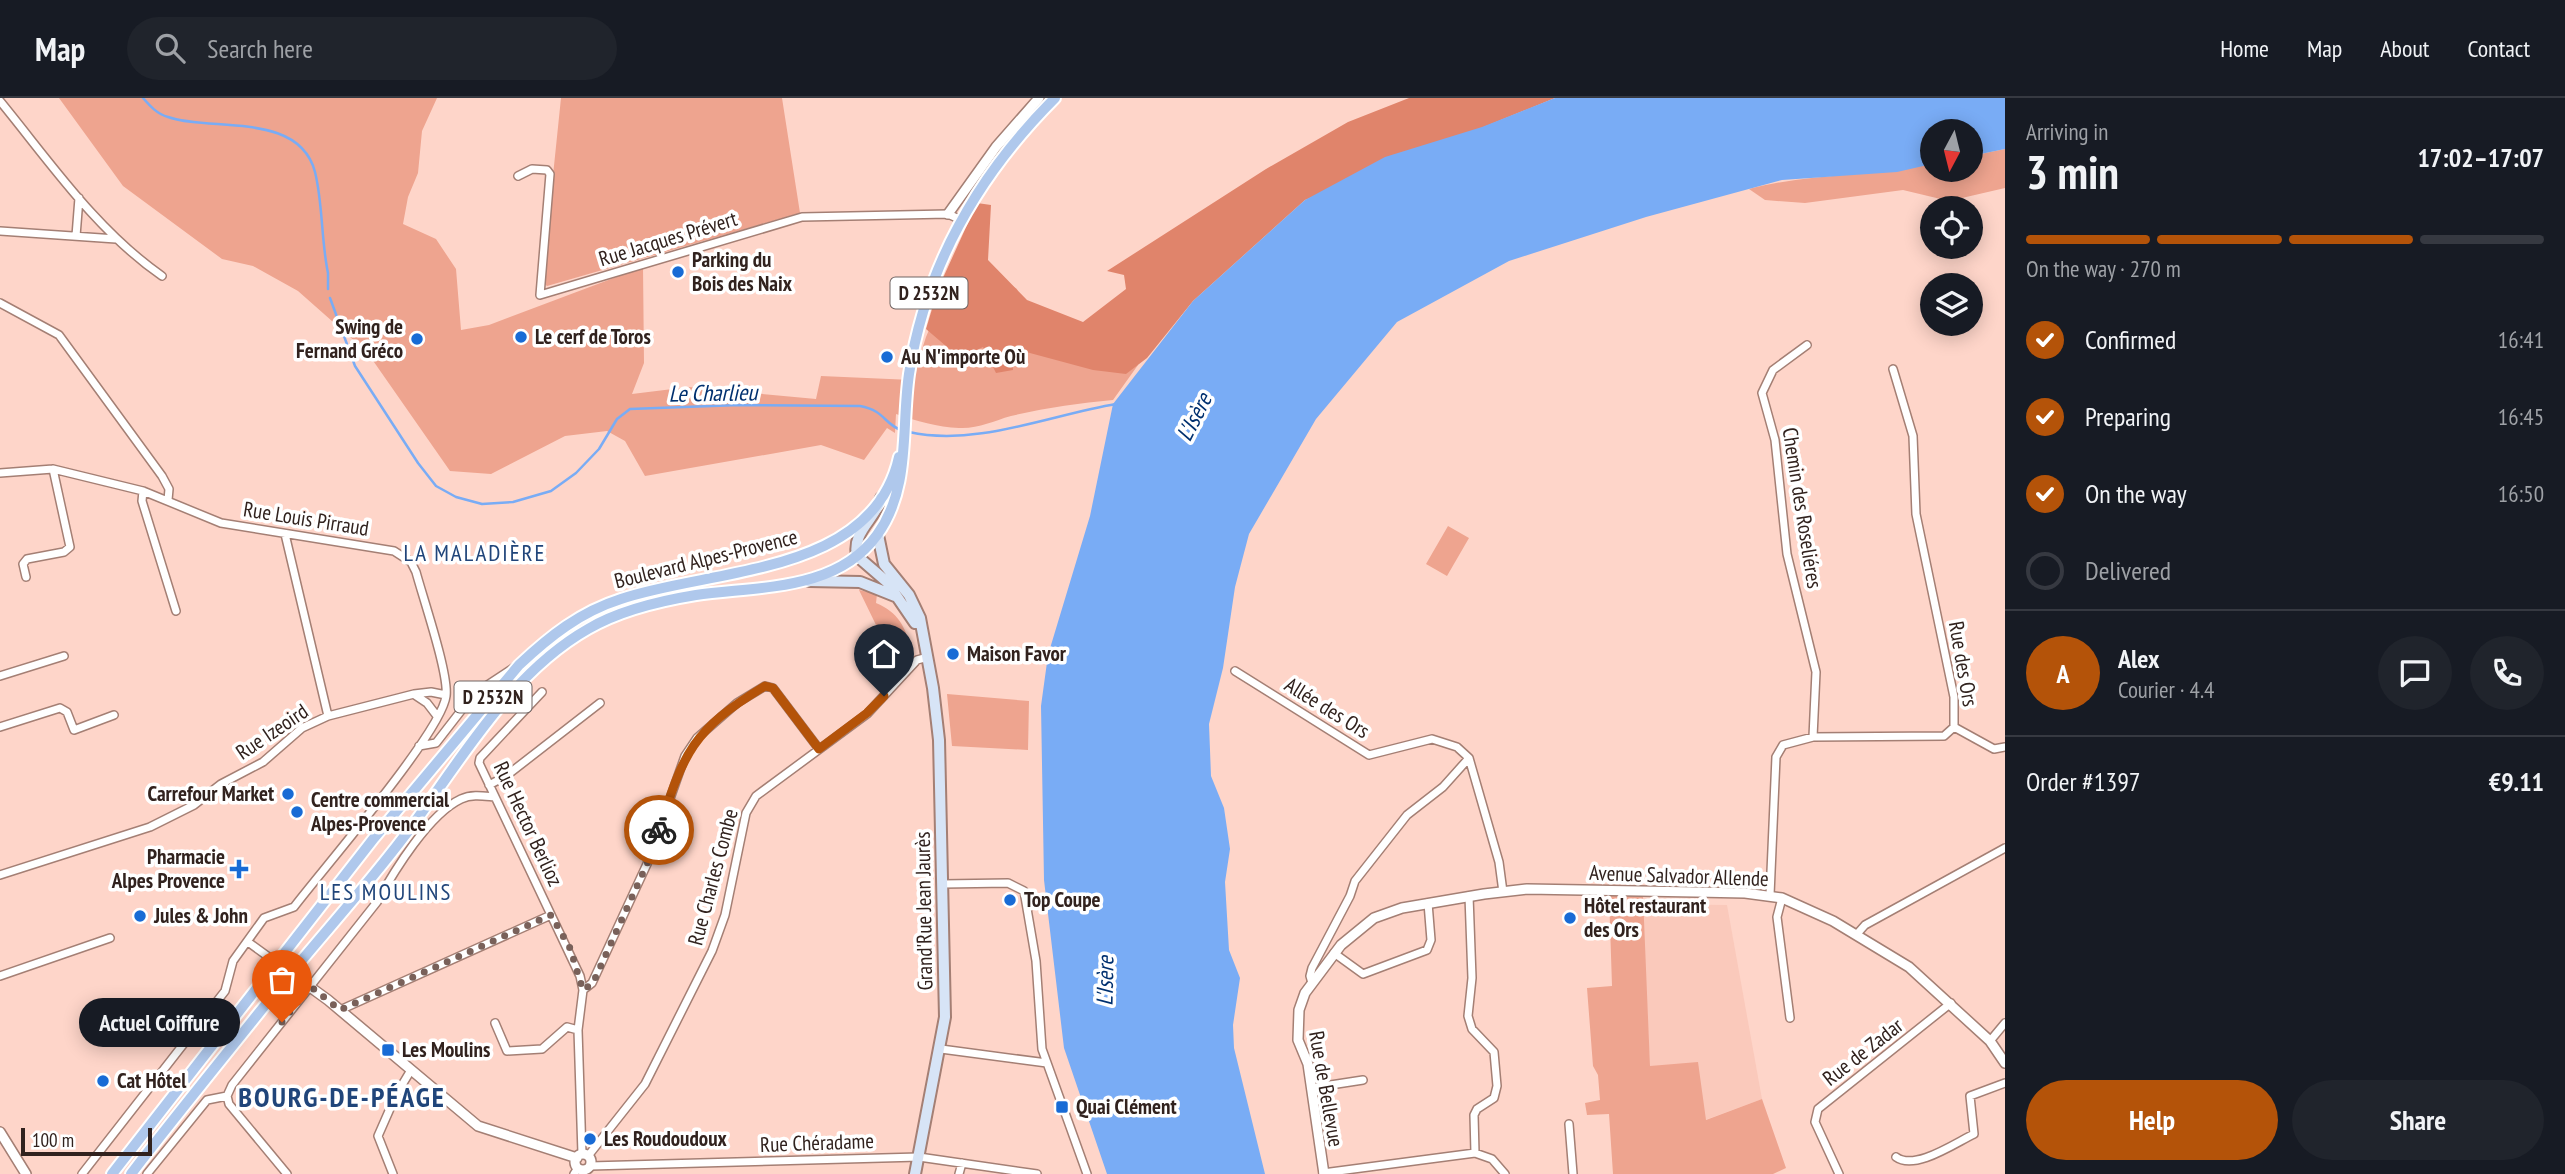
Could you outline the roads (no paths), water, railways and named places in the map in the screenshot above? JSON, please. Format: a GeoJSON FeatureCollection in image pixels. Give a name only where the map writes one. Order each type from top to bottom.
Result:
{"type":"FeatureCollection","features":[{"type":"Feature","properties":{"kind":"main road","name":"D 2532N"},"geometry":{"type":"LineString","coordinates":[[857,556],[878,535],[899,493],[907,395],[924,309],[939,264],[959,219],[989,172],[1055,98]]}},
{"type":"Feature","properties":{"kind":"main road","name":"D 2532N"},"geometry":{"type":"LineString","coordinates":[[857,556],[857,537],[876,514],[881,496],[893,475],[902,440]]}},
{"type":"Feature","properties":{"kind":"main road","name":"Boulevard Alpes-Provence"},"geometry":{"type":"LineString","coordinates":[[112,1174],[374,838],[519,665],[566,625],[618,599],[813,553],[852,529],[881,496]]}},
{"type":"Feature","properties":{"kind":"main road"},"geometry":{"type":"LineString","coordinates":[[878,535],[881,557],[909,595],[920,618],[926,645]]}},
{"type":"Feature","properties":{"kind":"main road","name":"Boulevard Alpes-Provence"},"geometry":{"type":"LineString","coordinates":[[131,1174],[404,837],[503,705],[544,660],[566,642],[615,615],[650,605],[806,581],[837,569],[857,556]]}},
{"type":"Feature","properties":{"kind":"main road"},"geometry":{"type":"LineString","coordinates":[[857,556],[900,598],[926,645]]}},
{"type":"Feature","properties":{"kind":"main road"},"geometry":{"type":"LineString","coordinates":[[806,581],[860,582],[900,598]]}},
{"type":"Feature","properties":{"kind":"main road","name":"Grand'Rue Jean Jaurès"},"geometry":{"type":"LineString","coordinates":[[915,1174],[945,1017],[939,740],[926,645]]}},
{"type":"Feature","properties":{"kind":"street"},"geometry":{"type":"LineString","coordinates":[[948,214],[996,147],[1039,98]]}},
{"type":"Feature","properties":{"kind":"street"},"geometry":{"type":"LineString","coordinates":[[0,100],[79,198],[116,239],[133,256],[162,276]]}},
{"type":"Feature","properties":{"kind":"street","name":"Rue Jacques Prévert"},"geometry":{"type":"LineString","coordinates":[[518,176],[532,170],[547,170],[550,174],[538,287],[540,295],[802,218],[948,214],[959,219]]}},
{"type":"Feature","properties":{"kind":"street"},"geometry":{"type":"LineString","coordinates":[[76,236],[79,198]]}},
{"type":"Feature","properties":{"kind":"street"},"geometry":{"type":"LineString","coordinates":[[0,231],[116,239]]}},
{"type":"Feature","properties":{"kind":"street"},"geometry":{"type":"LineString","coordinates":[[0,303],[59,335],[162,476],[169,489],[168,500]]}},
{"type":"Feature","properties":{"kind":"street","name":"Chemin des Roseliéres"},"geometry":{"type":"LineString","coordinates":[[1807,345],[1773,370],[1762,393],[1775,440],[1787,554],[1816,672],[1813,737]]}},
{"type":"Feature","properties":{"kind":"street","name":"Rue des Ors"},"geometry":{"type":"LineString","coordinates":[[1770,895],[1776,757],[1783,745],[1813,737],[1944,736],[1954,727],[1954,697],[1916,514],[1913,436],[1894,369]]}},
{"type":"Feature","properties":{"kind":"street"},"geometry":{"type":"LineString","coordinates":[[26,577],[23,564],[27,559],[64,552],[70,547],[53,469]]}},
{"type":"Feature","properties":{"kind":"street","name":"Rue Louis Pirraud"},"geometry":{"type":"LineString","coordinates":[[0,473],[53,469],[143,491],[222,523],[394,551],[411,562],[416,572],[446,695]]}},
{"type":"Feature","properties":{"kind":"street"},"geometry":{"type":"LineString","coordinates":[[143,491],[142,501],[176,611]]}},
{"type":"Feature","properties":{"kind":"street"},"geometry":{"type":"LineString","coordinates":[[285,534],[327,716]]}},
{"type":"Feature","properties":{"kind":"street"},"geometry":{"type":"LineString","coordinates":[[0,676],[64,656]]}},
{"type":"Feature","properties":{"kind":"street","name":"Rue Charles Combe"},"geometry":{"type":"LineString","coordinates":[[582,1165],[645,1084],[712,951],[725,915],[746,813],[756,796],[867,713],[917,660],[928,657]]}},
{"type":"Feature","properties":{"kind":"street"},"geometry":{"type":"LineString","coordinates":[[417,748],[436,743],[474,694],[500,674],[519,665]]}},
{"type":"Feature","properties":{"kind":"street","name":"Allée des Ors"},"geometry":{"type":"LineString","coordinates":[[1235,671],[1369,755],[1432,739],[1457,747],[1469,758]]}},
{"type":"Feature","properties":{"kind":"street"},"geometry":{"type":"LineString","coordinates":[[583,990],[593,983],[642,876],[676,775],[697,738],[737,703],[765,686],[773,688],[819,749]]}},
{"type":"Feature","properties":{"kind":"street","name":"Rue Izeoird"},"geometry":{"type":"LineString","coordinates":[[0,875],[150,827],[194,805],[221,784],[263,762],[302,728],[327,716],[414,694],[431,692],[446,695]]}},
{"type":"Feature","properties":{"kind":"street","name":"Rue Hector Berlioz"},"geometry":{"type":"LineString","coordinates":[[542,692],[480,758],[494,797],[551,915],[570,948],[583,990],[578,1030],[582,1165]]}},
{"type":"Feature","properties":{"kind":"street"},"geometry":{"type":"LineString","coordinates":[[414,694],[427,703],[437,716]]}},
{"type":"Feature","properties":{"kind":"street"},"geometry":{"type":"LineString","coordinates":[[82,1174],[225,991],[233,961],[264,918],[294,907],[417,748],[437,716],[446,695]]}},
{"type":"Feature","properties":{"kind":"street"},"geometry":{"type":"LineString","coordinates":[[489,785],[506,776],[600,702]]}},
{"type":"Feature","properties":{"kind":"street"},"geometry":{"type":"LineString","coordinates":[[0,727],[60,708],[67,712],[74,730],[114,715]]}},
{"type":"Feature","properties":{"kind":"street"},"geometry":{"type":"LineString","coordinates":[[1954,727],[1994,749],[2005,747]]}},
{"type":"Feature","properties":{"kind":"street"},"geometry":{"type":"LineString","coordinates":[[1312,983],[1310,973],[1350,896],[1354,881],[1407,815],[1443,786],[1469,758],[1499,862],[1503,892]]}},
{"type":"Feature","properties":{"kind":"street"},"geometry":{"type":"LineString","coordinates":[[286,1174],[229,1104],[227,1096],[232,1085],[377,902],[395,869],[445,811],[459,800],[471,796],[494,797]]}},
{"type":"Feature","properties":{"kind":"street"},"geometry":{"type":"LineString","coordinates":[[1857,934],[1865,925],[2005,848]]}},
{"type":"Feature","properties":{"kind":"street"},"geometry":{"type":"LineString","coordinates":[[943,884],[1008,883],[1024,891],[1042,1049],[1087,1174]]}},
{"type":"Feature","properties":{"kind":"street","name":"Avenue Salvador Allende"},"geometry":{"type":"LineString","coordinates":[[1503,892],[1527,889],[1770,895],[1782,898],[1857,934],[1909,967],[1990,1041],[2005,1063]]}},
{"type":"Feature","properties":{"kind":"street","name":"Rue de Bellevue"},"geometry":{"type":"LineString","coordinates":[[1323,1173],[1308,1064],[1300,1048],[1297,1031],[1299,1010],[1312,983],[1350,935],[1374,918],[1387,912],[1428,903],[1503,892]]}},
{"type":"Feature","properties":{"kind":"street"},"geometry":{"type":"LineString","coordinates":[[1469,896],[1472,978],[1468,1016],[1472,1029],[1494,1052],[1497,1086],[1494,1098],[1477,1109],[1474,1115],[1475,1153]]}},
{"type":"Feature","properties":{"kind":"street"},"geometry":{"type":"LineString","coordinates":[[1782,898],[1777,917],[1790,1018]]}},
{"type":"Feature","properties":{"kind":"street"},"geometry":{"type":"LineString","coordinates":[[1334,953],[1363,974],[1423,953],[1431,940],[1428,903]]}},
{"type":"Feature","properties":{"kind":"street"},"geometry":{"type":"LineString","coordinates":[[340,1010],[551,915]]}},
{"type":"Feature","properties":{"kind":"street"},"geometry":{"type":"LineString","coordinates":[[0,976],[110,938]]}},
{"type":"Feature","properties":{"kind":"street"},"geometry":{"type":"LineString","coordinates":[[248,942],[310,986],[478,1126],[582,1165]]}},
{"type":"Feature","properties":{"kind":"street","name":"Rue de Zadar"},"geometry":{"type":"LineString","coordinates":[[1839,1174],[1815,1122],[1818,1108],[1951,1003]]}},
{"type":"Feature","properties":{"kind":"street"},"geometry":{"type":"LineString","coordinates":[[495,1023],[507,1051],[542,1049],[567,1027],[578,1030]]}},
{"type":"Feature","properties":{"kind":"street"},"geometry":{"type":"LineString","coordinates":[[1990,1041],[2005,1023]]}},
{"type":"Feature","properties":{"kind":"street"},"geometry":{"type":"LineString","coordinates":[[941,1049],[1047,1063]]}},
{"type":"Feature","properties":{"kind":"street"},"geometry":{"type":"LineString","coordinates":[[393,1174],[378,1136],[411,1070]]}},
{"type":"Feature","properties":{"kind":"street"},"geometry":{"type":"LineString","coordinates":[[1311,1088],[1363,1080]]}},
{"type":"Feature","properties":{"kind":"street"},"geometry":{"type":"LineString","coordinates":[[1896,1157],[1902,1161],[1914,1161],[1974,1134],[1969,1096],[2005,1083]]}},
{"type":"Feature","properties":{"kind":"street"},"geometry":{"type":"LineString","coordinates":[[147,1174],[207,1100],[227,1096]]}},
{"type":"Feature","properties":{"kind":"street"},"geometry":{"type":"LineString","coordinates":[[1569,1124],[1573,1174]]}},
{"type":"Feature","properties":{"kind":"street"},"geometry":{"type":"LineString","coordinates":[[0,1132],[26,1174]]}},
{"type":"Feature","properties":{"kind":"street"},"geometry":{"type":"LineString","coordinates":[[1323,1173],[1475,1153],[1492,1159],[1505,1174]]}},
{"type":"Feature","properties":{"kind":"street","name":"Rue Chéradame"},"geometry":{"type":"LineString","coordinates":[[582,1165],[919,1157],[1037,1174]]}},
{"type":"Feature","properties":{"kind":"street"},"geometry":{"type":"LineString","coordinates":[[746,1163],[747,1174]]}},
{"type":"Feature","properties":{"kind":"street"},"geometry":{"type":"LineString","coordinates":[[959,1174],[962,1163]]}},
{"type":"Feature","properties":{"kind":"water","name":"L'Isère"},"geometry":{"type":"Polygon","coordinates":[[[1555,98],[2005,98],[2005,149],[1983,154],[1983,119],[1920,119],[1920,167],[1897,172],[1782,180],[1646,217],[1509,261],[1397,322],[1316,419],[1249,534],[1235,587],[1223,668],[1209,724],[1211,776],[1224,808],[1230,849],[1225,882],[1229,950],[1240,978],[1233,1025],[1234,1048],[1265,1174],[1107,1174],[1064,1048],[1044,880],[1041,706],[1048,655],[1090,516],[1113,404],[1193,301],[1305,200],[1385,157],[1482,127],[1555,98]]]}},
{"type":"Feature","properties":{"kind":"waterway","name":"Le Charlieu"},"geometry":{"type":"LineString","coordinates":[[143,98],[157,112],[168,117],[273,132],[291,140],[306,153],[318,184],[328,289]]}},
{"type":"Feature","properties":{"kind":"waterway","name":"Le Charlieu"},"geometry":{"type":"LineString","coordinates":[[330,298],[355,366],[418,463],[436,486],[456,497],[482,504],[513,502],[551,491],[576,473],[599,449],[617,419],[630,409],[739,405],[860,406],[875,411],[903,431]]}},
{"type":"Feature","properties":{"kind":"waterway","name":"Le Charlieu"},"geometry":{"type":"LineString","coordinates":[[909,432],[934,436],[987,433],[1116,404]]}},
{"type":"Feature","properties":{"kind":"place","name":"Parking du Bois des Naix"},"geometry":{"type":"Point","coordinates":[678,272]}},
{"type":"Feature","properties":{"kind":"place","name":"Le cerf de Toros"},"geometry":{"type":"Point","coordinates":[521,337]}},
{"type":"Feature","properties":{"kind":"place","name":"Swing de Fernand Gréco"},"geometry":{"type":"Point","coordinates":[417,339]}},
{"type":"Feature","properties":{"kind":"place","name":"Au N'importe Où"},"geometry":{"type":"Point","coordinates":[887,357]}},
{"type":"Feature","properties":{"kind":"place","name":"Maison Favor"},"geometry":{"type":"Point","coordinates":[953,654]}},
{"type":"Feature","properties":{"kind":"place","name":"Carrefour Market"},"geometry":{"type":"Point","coordinates":[288,794]}},
{"type":"Feature","properties":{"kind":"place","name":"Centre commercial Alpes-Provence"},"geometry":{"type":"Point","coordinates":[297,812]}},
{"type":"Feature","properties":{"kind":"place","name":"Pharmacie Alpes Provence"},"geometry":{"type":"Point","coordinates":[239,869]}},
{"type":"Feature","properties":{"kind":"place","name":"Top Coupe"},"geometry":{"type":"Point","coordinates":[1010,900]}},
{"type":"Feature","properties":{"kind":"place","name":"Jules & John"},"geometry":{"type":"Point","coordinates":[140,916]}},
{"type":"Feature","properties":{"kind":"place","name":"Hôtel restaurant des Ors"},"geometry":{"type":"Point","coordinates":[1570,918]}},
{"type":"Feature","properties":{"kind":"place","name":"Actuel Coiffure"},"geometry":{"type":"Point","coordinates":[282,1022]}},
{"type":"Feature","properties":{"kind":"place","name":"Les Moulins"},"geometry":{"type":"Point","coordinates":[388,1050]}},
{"type":"Feature","properties":{"kind":"place","name":"Cat Hôtel"},"geometry":{"type":"Point","coordinates":[103,1081]}},
{"type":"Feature","properties":{"kind":"place","name":"Quai Clément"},"geometry":{"type":"Point","coordinates":[1062,1107]}},
{"type":"Feature","properties":{"kind":"place","name":"Les Roudoudoux"},"geometry":{"type":"Point","coordinates":[590,1139]}},
{"type":"Feature","properties":{"kind":"district","name":"LA MALADIÈRE"},"geometry":{"type":"Point","coordinates":[475,553]}},
{"type":"Feature","properties":{"kind":"district","name":"LES MOULINS"},"geometry":{"type":"Point","coordinates":[386,892]}},
{"type":"Feature","properties":{"kind":"district","name":"BOURG-DE-PÉAGE"},"geometry":{"type":"Point","coordinates":[342,1097]}}]}
